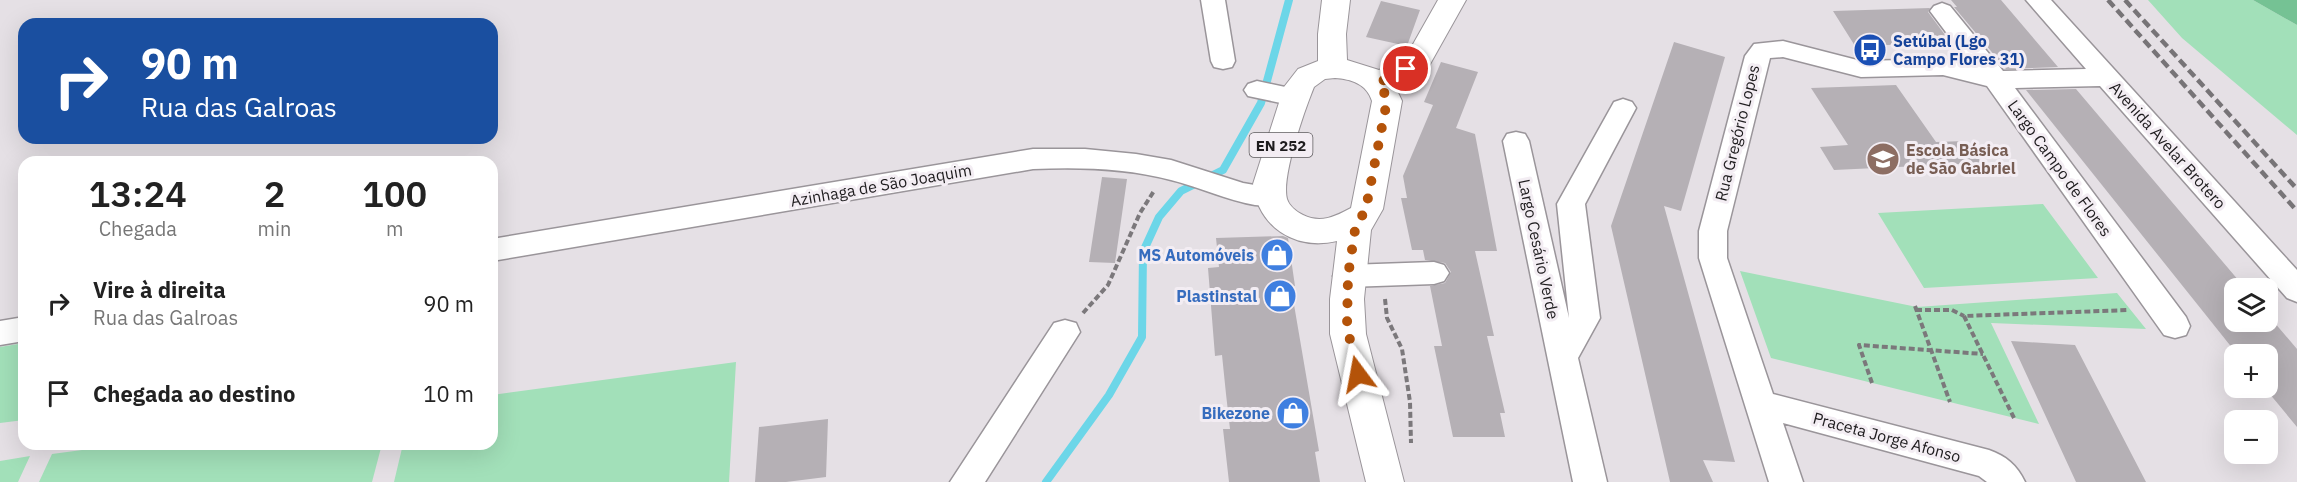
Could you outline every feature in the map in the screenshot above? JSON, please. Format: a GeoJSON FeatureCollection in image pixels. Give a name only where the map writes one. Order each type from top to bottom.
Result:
{"type":"FeatureCollection","features":[{"type":"Feature","properties":{"kind":"main road"},"geometry":{"type":"LineString","coordinates":[[1336,0],[1330,34],[1330,50],[1334,68],[1359,72],[1378,83],[1387,101],[1366,208],[1355,230],[1347,287],[1348,334],[1385,482]]}},
{"type":"Feature","properties":{"kind":"main road"},"geometry":{"type":"LineString","coordinates":[[1378,83],[1406,69],[1419,59],[1452,0]]}},
{"type":"Feature","properties":{"kind":"main road","name":"EN 252"},"geometry":{"type":"LineString","coordinates":[[1268,196],[1276,94],[1298,85],[1304,79],[1322,70],[1334,68]]}},
{"type":"Feature","properties":{"kind":"main road"},"geometry":{"type":"LineString","coordinates":[[1268,196],[1279,216],[1313,237],[1335,264],[1347,287]]}},
{"type":"Feature","properties":{"kind":"main road"},"geometry":{"type":"LineString","coordinates":[[1303,229],[1332,231],[1354,224],[1362,217]]}},
{"type":"Feature","properties":{"kind":"street"},"geometry":{"type":"LineString","coordinates":[[1213,0],[1223,61]]}},
{"type":"Feature","properties":{"kind":"street","name":"Avenida Avelar Brotero"},"geometry":{"type":"LineString","coordinates":[[2038,0],[2297,290]]}},
{"type":"Feature","properties":{"kind":"street","name":"Largo Campo de Flores"},"geometry":{"type":"LineString","coordinates":[[1942,11],[2175,326]]}},
{"type":"Feature","properties":{"kind":"street","name":"Rua Gregório Lopes"},"geometry":{"type":"LineString","coordinates":[[1786,482],[1713,258],[1713,231],[1757,56],[1763,50],[1783,49],[1860,69],[1942,67],[1970,72],[1996,81],[2107,77]]}},
{"type":"Feature","properties":{"kind":"street","name":"Largo Cesário Verde"},"geometry":{"type":"LineString","coordinates":[[1563,357],[1585,318],[1571,204],[1623,108]]}},
{"type":"Feature","properties":{"kind":"street","name":"Largo Cesário Verde"},"geometry":{"type":"LineString","coordinates":[[1515,141],[1590,482]]}},
{"type":"Feature","properties":{"kind":"street","name":"Azinhaga de São Joaquim"},"geometry":{"type":"LineString","coordinates":[[498,249],[1033,159],[1103,159],[1172,170],[1241,194],[1268,196]]}},
{"type":"Feature","properties":{"kind":"street"},"geometry":{"type":"LineString","coordinates":[[1347,287],[1383,276],[1434,273]]}},
{"type":"Feature","properties":{"kind":"street"},"geometry":{"type":"LineString","coordinates":[[0,333],[18,330]]}},
{"type":"Feature","properties":{"kind":"street"},"geometry":{"type":"LineString","coordinates":[[967,482],[1065,332]]}},
{"type":"Feature","properties":{"kind":"street","name":"Praceta Jorge Afonso"},"geometry":{"type":"LineString","coordinates":[[1760,404],[1989,464],[2008,482]]}},
{"type":"Feature","properties":{"kind":"path"},"geometry":{"type":"LineString","coordinates":[[1065,332],[1107,287],[1143,205],[1172,170]]}},
{"type":"Feature","properties":{"kind":"path"},"geometry":{"type":"LineString","coordinates":[[1383,276],[1387,318],[1402,348],[1410,402],[1411,448]]}},
{"type":"Feature","properties":{"kind":"path"},"geometry":{"type":"LineString","coordinates":[[1950,402],[1916,308],[1952,310],[1964,316],[2131,310]]}},
{"type":"Feature","properties":{"kind":"path"},"geometry":{"type":"LineString","coordinates":[[1964,316],[2014,418]]}},
{"type":"Feature","properties":{"kind":"path"},"geometry":{"type":"LineString","coordinates":[[1872,383],[1859,345],[1983,354]]}},
{"type":"Feature","properties":{"kind":"green space"},"geometry":{"type":"Polygon","coordinates":[[[2148,0],[2253,0],[2297,25],[2297,135],[2182,38],[2148,0]]]}},
{"type":"Feature","properties":{"kind":"green space"},"geometry":{"type":"Polygon","coordinates":[[[2253,0],[2297,0],[2297,25],[2253,0]]]}},
{"type":"Feature","properties":{"kind":"green space"},"geometry":{"type":"Polygon","coordinates":[[[2043,204],[2098,278],[1924,288],[1878,213],[2043,204]]]}},
{"type":"Feature","properties":{"kind":"green space"},"geometry":{"type":"Polygon","coordinates":[[[1740,271],[1917,307],[2117,293],[2146,329],[1991,323],[2039,424],[1771,358],[1740,271]]]}},
{"type":"Feature","properties":{"kind":"green space"},"geometry":{"type":"Polygon","coordinates":[[[18,344],[18,421],[0,423],[0,347],[18,344]]]}},
{"type":"Feature","properties":{"kind":"green space"},"geometry":{"type":"Polygon","coordinates":[[[736,362],[729,482],[394,482],[402,450],[498,450],[498,394],[736,362]]]}},
{"type":"Feature","properties":{"kind":"green space"},"geometry":{"type":"Polygon","coordinates":[[[82,450],[380,450],[372,482],[39,482],[52,454],[82,450]]]}},
{"type":"Feature","properties":{"kind":"green space"},"geometry":{"type":"Polygon","coordinates":[[[30,456],[18,482],[0,482],[0,461],[30,456]]]}},
{"type":"Feature","properties":{"kind":"building"},"geometry":{"type":"Polygon","coordinates":[[[1951,0],[2001,0],[2058,67],[2006,69],[1954,7],[1957,7],[1951,0]]]}},
{"type":"Feature","properties":{"kind":"building"},"geometry":{"type":"Polygon","coordinates":[[[1381,1],[1420,10],[1407,46],[1366,37],[1381,1]]]}},
{"type":"Feature","properties":{"kind":"building"},"geometry":{"type":"Polygon","coordinates":[[[1930,8],[1928,12],[1951,43],[1855,46],[1833,11],[1930,8]]]}},
{"type":"Feature","properties":{"kind":"building"},"geometry":{"type":"Polygon","coordinates":[[[1674,42],[1725,57],[1681,211],[1664,206],[1735,462],[1703,460],[1713,482],[1670,482],[1611,226],[1674,42]]]}},
{"type":"Feature","properties":{"kind":"building"},"geometry":{"type":"Polygon","coordinates":[[[1441,62],[1478,72],[1456,128],[1475,134],[1497,251],[1475,251],[1494,336],[1487,336],[1505,413],[1500,413],[1505,437],[1453,437],[1434,346],[1442,346],[1430,286],[1445,283],[1451,272],[1445,263],[1425,260],[1423,250],[1412,250],[1401,198],[1407,198],[1403,176],[1433,105],[1424,102],[1441,62]]]}},
{"type":"Feature","properties":{"kind":"building"},"geometry":{"type":"Polygon","coordinates":[[[1896,85],[1936,142],[1965,141],[1982,163],[1834,170],[1820,147],[1848,145],[1811,88],[1896,85]]]}},
{"type":"Feature","properties":{"kind":"building"},"geometry":{"type":"Polygon","coordinates":[[[2076,89],[2237,278],[2224,278],[2224,332],[2278,332],[2278,327],[2297,349],[2297,427],[2273,398],[2278,398],[2278,344],[2229,344],[2026,90],[2076,89]]]}},
{"type":"Feature","properties":{"kind":"building"},"geometry":{"type":"Polygon","coordinates":[[[1102,177],[1127,179],[1115,263],[1089,262],[1102,177]]]}},
{"type":"Feature","properties":{"kind":"building"},"geometry":{"type":"Polygon","coordinates":[[[1283,236],[1288,238],[1295,286],[1291,287],[1319,451],[1315,452],[1320,482],[1229,482],[1223,429],[1230,429],[1222,355],[1215,356],[1208,268],[1219,267],[1216,238],[1283,236]]]}},
{"type":"Feature","properties":{"kind":"building"},"geometry":{"type":"Polygon","coordinates":[[[2011,341],[2075,345],[2146,482],[2076,482],[2011,341]]]}},
{"type":"Feature","properties":{"kind":"building"},"geometry":{"type":"Polygon","coordinates":[[[828,419],[826,477],[786,482],[755,482],[759,427],[828,419]]]}},
{"type":"Feature","properties":{"kind":"waterway"},"geometry":{"type":"LineString","coordinates":[[1046,482],[1109,395],[1142,337],[1143,252],[1159,217],[1181,191],[1223,170],[1261,103],[1289,0]]}},
{"type":"Feature","properties":{"kind":"railway"},"geometry":{"type":"LineString","coordinates":[[2108,0],[2297,211]]}},
{"type":"Feature","properties":{"kind":"railway"},"geometry":{"type":"LineString","coordinates":[[2125,0],[2297,189]]}},
{"type":"Feature","properties":{"kind":"place","name":"Setúbal (Lgo Campo Flores 31)"},"geometry":{"type":"Point","coordinates":[1870,50]}},
{"type":"Feature","properties":{"kind":"place","name":"Escola Básica de São Gabriel"},"geometry":{"type":"Point","coordinates":[1883,159]}},
{"type":"Feature","properties":{"kind":"place","name":"MS Automóveis"},"geometry":{"type":"Point","coordinates":[1277,255]}},
{"type":"Feature","properties":{"kind":"place","name":"Plastinstal"},"geometry":{"type":"Point","coordinates":[1280,296]}},
{"type":"Feature","properties":{"kind":"place","name":"Bikezone"},"geometry":{"type":"Point","coordinates":[1293,413]}},
{"type":"Feature","properties":{"kind":"route"},"geometry":{"type":"LineString","coordinates":[[1358,374],[1347,327],[1348,276],[1355,230],[1366,208],[1387,101],[1378,83],[1406,69]]}}]}
